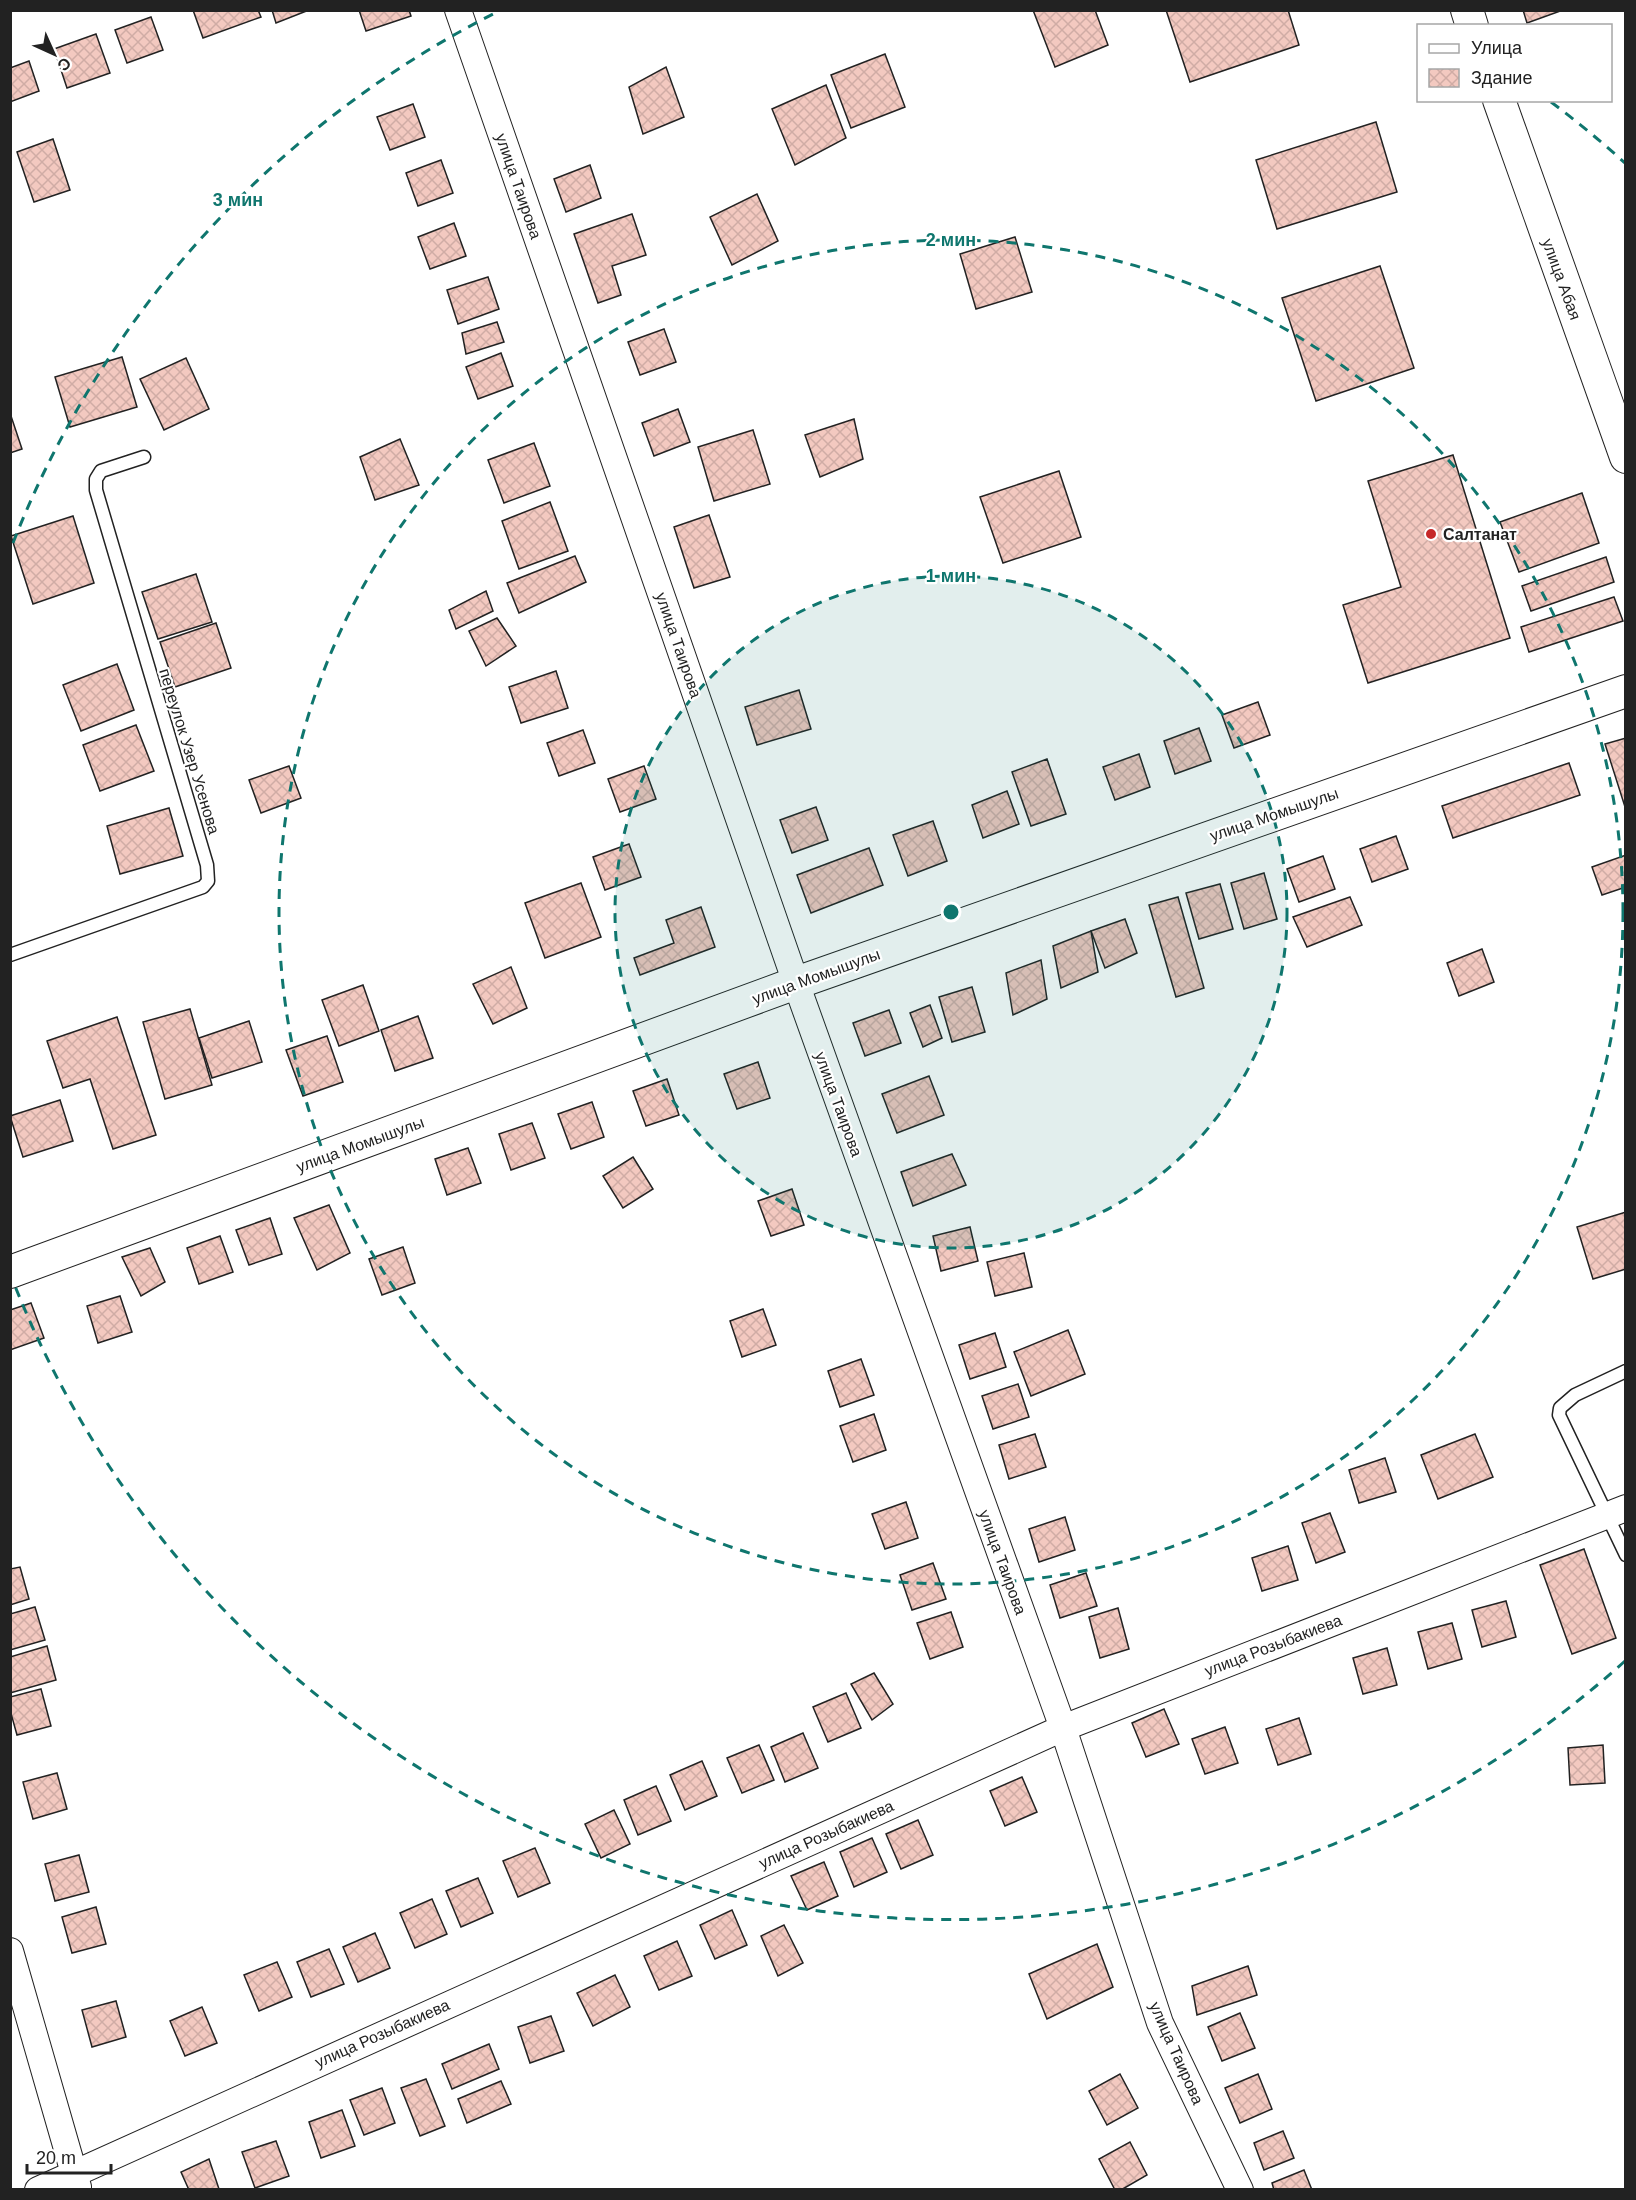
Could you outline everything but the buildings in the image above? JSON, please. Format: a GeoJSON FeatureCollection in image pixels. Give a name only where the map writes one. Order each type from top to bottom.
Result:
{"type":"FeatureCollection","features":[{"type":"Feature","properties":{"kind":"street","name":"улица Таирова"},"geometry":{"type":"LineString","coordinates":[[458,10],[796,983],[1063,1728],[1160,2023],[1240,2190]]}},
{"type":"Feature","properties":{"kind":"street","name":"улица Абая"},"geometry":{"type":"LineString","coordinates":[[1500,102],[1626,457]]}},
{"type":"Feature","properties":{"kind":"street","name":"улица Момышулы"},"geometry":{"type":"LineString","coordinates":[[10,1272],[796,983],[1626,691]]}},
{"type":"Feature","properties":{"kind":"street","name":"улица Розыбакиева"},"geometry":{"type":"LineString","coordinates":[[38,2190],[76,2181],[1063,1728],[1616,1511]]}},
{"type":"Feature","properties":{"kind":"street"},"geometry":{"type":"LineString","coordinates":[[10,1951],[76,2181]]}},
{"type":"Feature","properties":{"kind":"lane","name":"переулок Узер Усенова"},"geometry":{"type":"LineString","coordinates":[[10,955],[203,887],[208,881],[207,865],[96,490],[96,479],[101,471],[144,457]]}},
{"type":"Feature","properties":{"kind":"lane"},"geometry":{"type":"LineString","coordinates":[[1626,1371],[1575,1395],[1560,1408],[1559,1415],[1616,1511],[1626,1555]]}},
{"type":"Feature","properties":{"kind":"place","name":"Салтанат"},"geometry":{"type":"Point","coordinates":[1431,534]}}]}
